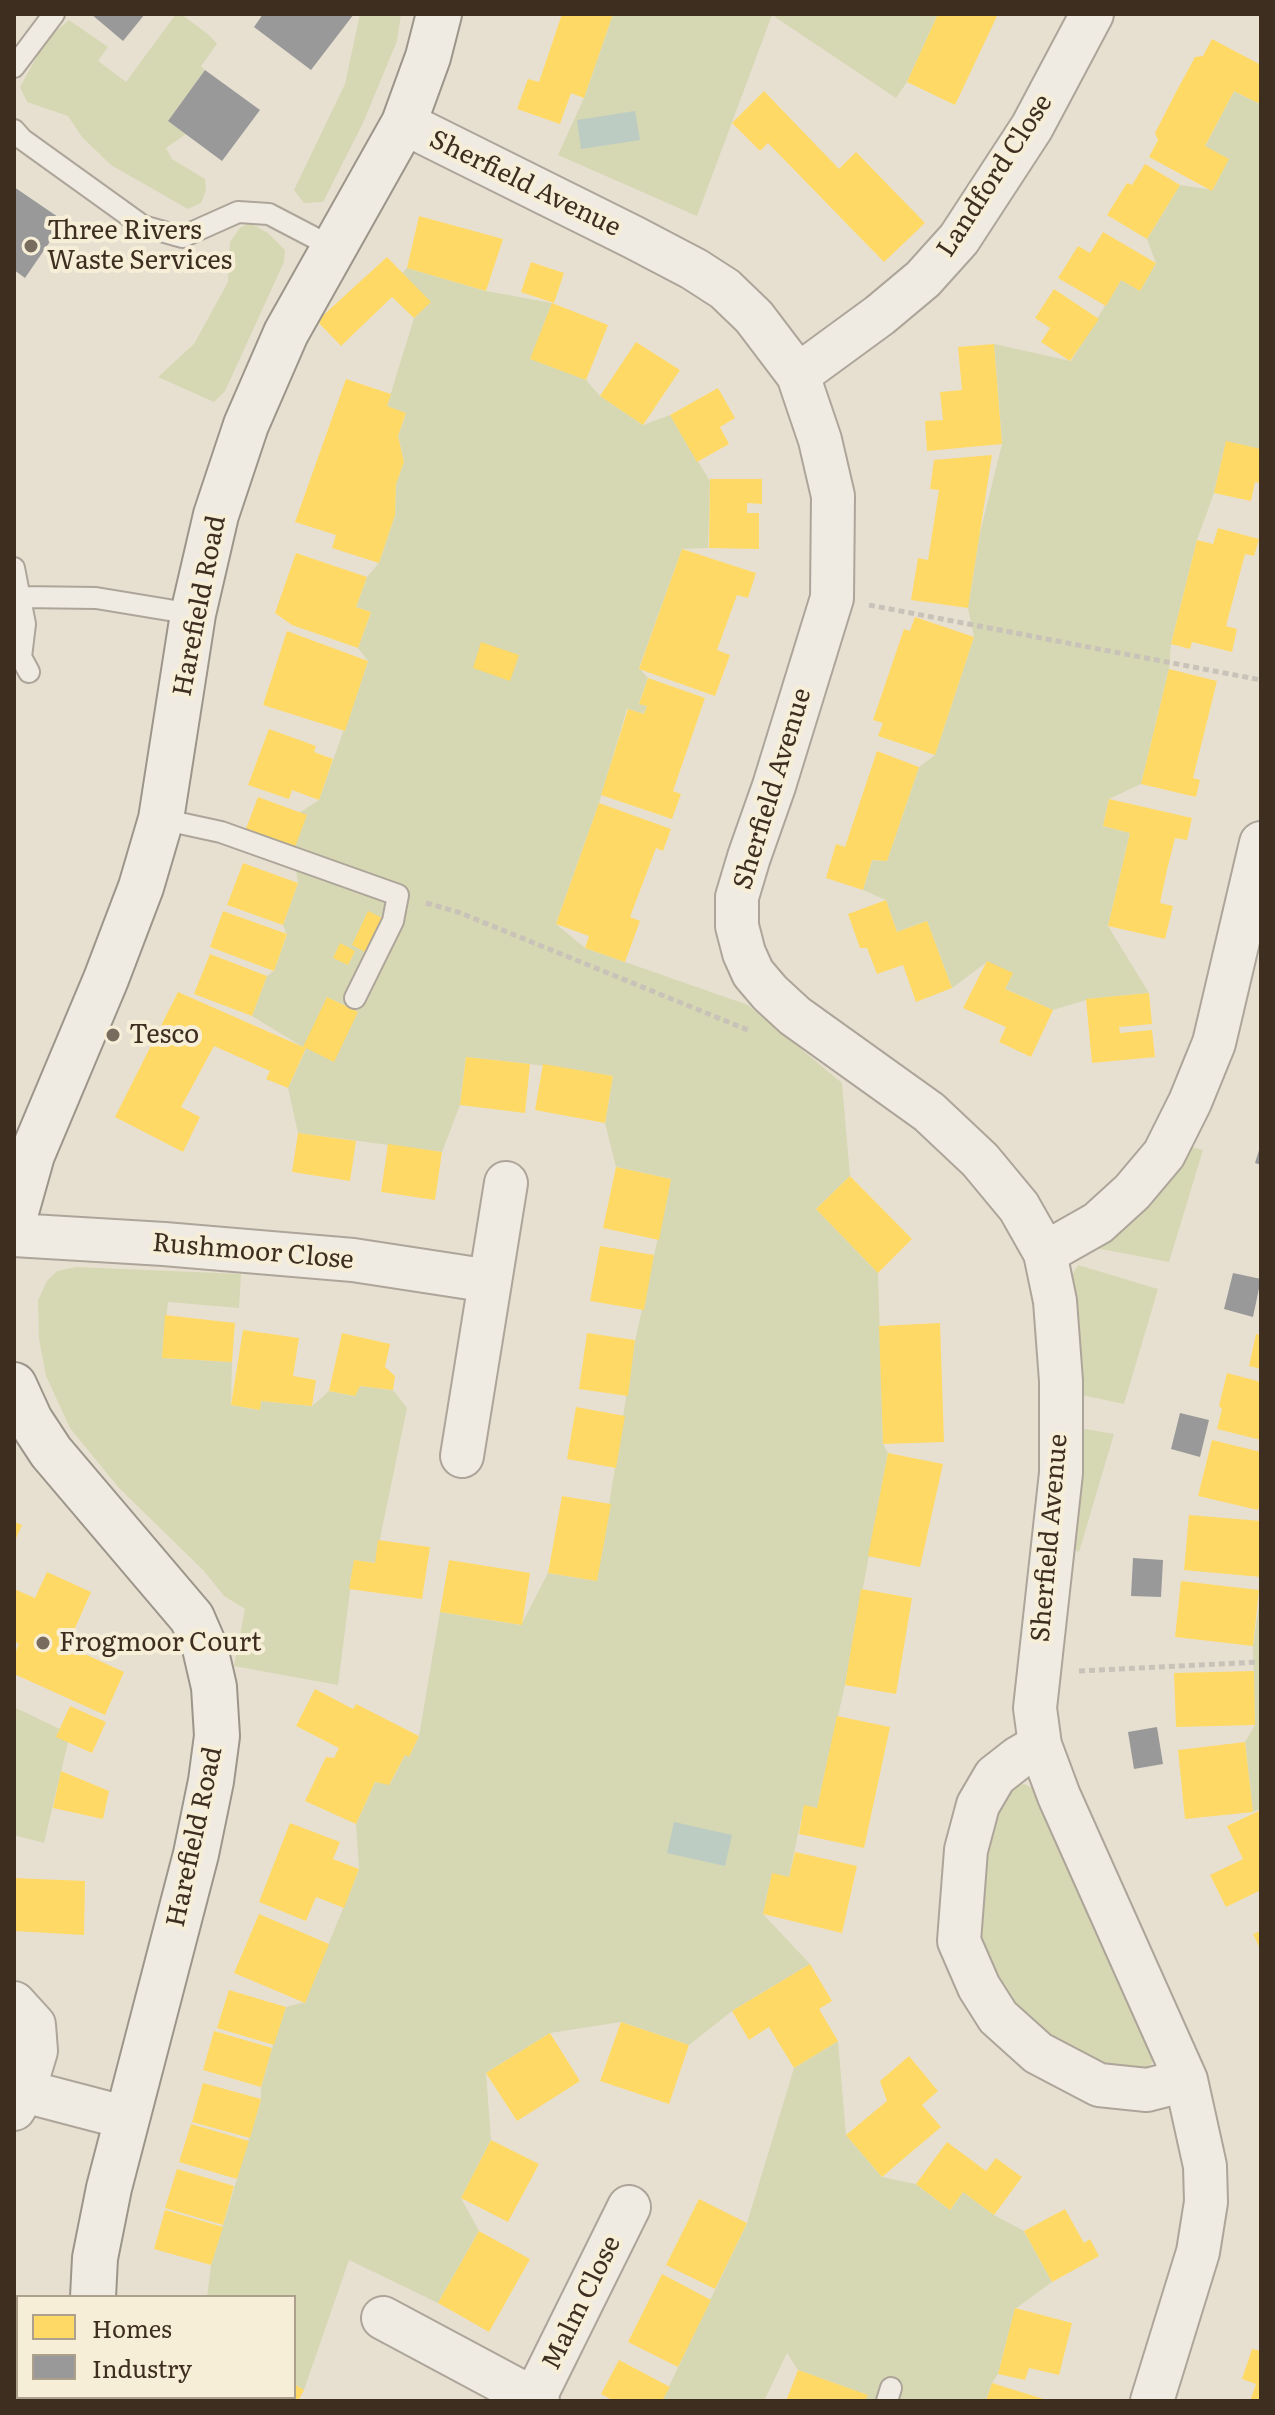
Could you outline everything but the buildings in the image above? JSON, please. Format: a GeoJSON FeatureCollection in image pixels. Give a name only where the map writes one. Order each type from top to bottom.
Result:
{"type":"FeatureCollection","features":[{"type":"Feature","properties":{"kind":"street","name":"Harefield Road"},"geometry":{"type":"LineString","coordinates":[[14,1219],[32,1155],[106,979],[141,887],[161,819],[193,614],[216,515],[246,425],[286,333],[336,249],[404,123],[428,57],[439,14]]}},
{"type":"Feature","properties":{"kind":"street","name":"Landford Close"},"geometry":{"type":"LineString","coordinates":[[798,375],[923,279],[959,239],[1032,127],[1092,14]]}},
{"type":"Feature","properties":{"kind":"street","name":"Sherfield Avenue"},"geometry":{"type":"LineString","coordinates":[[404,123],[694,269],[725,289],[754,317],[798,375],[820,440],[833,496],[832,598],[737,897],[737,926],[753,973],[795,1016],[929,1112],[980,1160],[1019,1207],[1045,1253],[1055,1301],[1060,1368],[1061,1473],[1038,1668],[1035,1708],[1040,1745],[1059,1796],[1186,2080],[1205,2166],[1206,2202],[1198,2252],[1152,2401]]}},
{"type":"Feature","properties":{"kind":"street"},"geometry":{"type":"LineString","coordinates":[[1045,1253],[1098,1223],[1132,1192],[1164,1154],[1214,1043],[1261,843]]}},
{"type":"Feature","properties":{"kind":"street"},"geometry":{"type":"LineString","coordinates":[[462,1456],[506,1183]]}},
{"type":"Feature","properties":{"kind":"street","name":"Rushmoor Close"},"geometry":{"type":"LineString","coordinates":[[14,1235],[353,1260],[490,1281]]}},
{"type":"Feature","properties":{"kind":"street","name":"Harefield Road"},"geometry":{"type":"LineString","coordinates":[[14,1385],[30,1420],[51,1452],[192,1618],[205,1648],[214,1687],[217,1736],[211,1781],[196,1854],[127,2118],[95,2258],[93,2295]]}},
{"type":"Feature","properties":{"kind":"street"},"geometry":{"type":"LineString","coordinates":[[1040,1745],[995,1776],[978,1805],[966,1850],[959,1941],[979,1987],[998,2017],[1038,2053],[1099,2085],[1147,2090],[1186,2080]]}},
{"type":"Feature","properties":{"kind":"street"},"geometry":{"type":"LineString","coordinates":[[14,2003],[34,2025],[36,2051],[19,2100],[127,2118]]}},
{"type":"Feature","properties":{"kind":"street","name":"Malm Close"},"geometry":{"type":"LineString","coordinates":[[383,2318],[536,2400],[629,2207]]}},
{"type":"Feature","properties":{"kind":"lane"},"geometry":{"type":"LineString","coordinates":[[14,67],[54,14]]}},
{"type":"Feature","properties":{"kind":"lane"},"geometry":{"type":"LineString","coordinates":[[14,130],[22,139],[143,226],[182,237],[238,212],[269,214],[336,249]]}},
{"type":"Feature","properties":{"kind":"lane"},"geometry":{"type":"LineString","coordinates":[[14,568],[25,624],[21,657],[29,672]]}},
{"type":"Feature","properties":{"kind":"lane"},"geometry":{"type":"LineString","coordinates":[[18,599],[96,598],[193,614]]}},
{"type":"Feature","properties":{"kind":"lane"},"geometry":{"type":"LineString","coordinates":[[161,819],[221,832],[398,895],[393,921],[355,998]]}},
{"type":"Feature","properties":{"kind":"path"},"geometry":{"type":"LineString","coordinates":[[832,598],[1261,680]]}},
{"type":"Feature","properties":{"kind":"path"},"geometry":{"type":"LineString","coordinates":[[398,895],[458,912],[760,1035]]}},
{"type":"Feature","properties":{"kind":"path"},"geometry":{"type":"LineString","coordinates":[[1038,1668],[1076,1671],[1261,1662]]}},
{"type":"Feature","properties":{"kind":"green space"},"geometry":{"type":"Polygon","coordinates":[[[176,14],[181,14],[217,44],[201,66],[205,70],[168,121],[186,134],[166,148],[172,159],[205,179],[206,190],[201,203],[188,209],[111,165],[82,137],[68,116],[27,102],[20,87],[46,40],[69,20],[108,47],[98,61],[126,82],[176,14]]]}},
{"type":"Feature","properties":{"kind":"green space"},"geometry":{"type":"Polygon","coordinates":[[[360,14],[401,14],[397,41],[363,123],[323,202],[304,203],[294,190],[345,84],[360,14]]]}},
{"type":"Feature","properties":{"kind":"green space"},"geometry":{"type":"Polygon","coordinates":[[[613,14],[938,14],[907,82],[896,98],[772,15],[697,216],[558,155],[584,98],[613,14]]]}},
{"type":"Feature","properties":{"kind":"green space"},"geometry":{"type":"Polygon","coordinates":[[[1234,91],[1258,103],[1261,98],[1261,449],[1226,442],[1171,644],[1169,669],[1141,784],[1109,799],[1103,826],[1130,833],[1108,926],[1149,993],[1089,999],[1053,1010],[1005,989],[1012,973],[987,962],[952,988],[927,921],[897,932],[886,900],[863,890],[872,860],[887,861],[919,767],[935,755],[974,637],[968,608],[979,537],[1002,444],[994,344],[1071,361],[1121,280],[1140,290],[1156,263],[1147,239],[1180,185],[1213,190],[1228,159],[1205,146],[1234,91]]]}},
{"type":"Feature","properties":{"kind":"green space"},"geometry":{"type":"Polygon","coordinates":[[[250,223],[268,233],[285,250],[284,262],[225,391],[214,402],[158,377],[194,344],[228,282],[230,242],[240,228],[250,223]]]}},
{"type":"Feature","properties":{"kind":"green space"},"geometry":{"type":"Polygon","coordinates":[[[407,268],[486,291],[552,303],[531,359],[586,380],[600,396],[643,425],[670,415],[710,481],[708,548],[682,549],[639,668],[648,678],[639,703],[647,706],[644,714],[627,709],[599,803],[556,924],[585,948],[748,1005],[842,1083],[850,1176],[816,1209],[878,1273],[883,1444],[888,1453],[845,1685],[817,1808],[804,1806],[789,1877],[772,1874],[763,1914],[810,1964],[732,2011],[689,2045],[621,2022],[550,2033],[486,2073],[491,2140],[461,2198],[479,2231],[438,2303],[349,2260],[304,2390],[296,2385],[296,2295],[207,2295],[211,2265],[261,2099],[261,2087],[272,2048],[286,2007],[305,2002],[359,1869],[356,1824],[375,1782],[390,1784],[419,1736],[440,1612],[521,1625],[548,1573],[597,1581],[635,1341],[671,1179],[616,1167],[605,1123],[613,1076],[530,1064],[466,1057],[460,1105],[442,1152],[298,1133],[288,1088],[306,1049],[252,1016],[287,935],[283,925],[298,883],[293,852],[299,813],[319,800],[368,661],[358,648],[371,612],[356,607],[367,577],[379,563],[395,515],[396,484],[404,462],[398,436],[406,414],[387,406],[414,318],[430,302],[402,273],[407,268]]]}},
{"type":"Feature","properties":{"kind":"green space"},"geometry":{"type":"Polygon","coordinates":[[[1187,1146],[1203,1150],[1169,1262],[1096,1248],[1155,1186],[1187,1146]]]}},
{"type":"Feature","properties":{"kind":"green space"},"geometry":{"type":"Polygon","coordinates":[[[1078,1265],[1158,1289],[1124,1404],[1076,1394],[1068,1293],[1078,1265]]]}},
{"type":"Feature","properties":{"kind":"green space"},"geometry":{"type":"Polygon","coordinates":[[[76,1267],[241,1274],[239,1308],[168,1302],[162,1358],[232,1362],[231,1405],[259,1410],[261,1401],[312,1406],[329,1391],[354,1396],[360,1386],[393,1390],[407,1408],[375,1563],[354,1560],[338,1685],[234,1666],[245,1609],[224,1596],[204,1571],[119,1488],[70,1428],[46,1376],[39,1339],[38,1300],[47,1281],[57,1271],[76,1267]]]}},
{"type":"Feature","properties":{"kind":"green space"},"geometry":{"type":"Polygon","coordinates":[[[1074,1427],[1114,1434],[1079,1552],[1067,1545],[1074,1427]]]}},
{"type":"Feature","properties":{"kind":"green space"},"geometry":{"type":"Polygon","coordinates":[[[1261,1589],[1261,1808],[1253,1812],[1245,1742],[1255,1725],[1253,1646],[1261,1589]]]}},
{"type":"Feature","properties":{"kind":"green space"},"geometry":{"type":"Polygon","coordinates":[[[14,1707],[70,1734],[44,1843],[14,1835],[14,1707]]]}},
{"type":"Feature","properties":{"kind":"green space"},"geometry":{"type":"Polygon","coordinates":[[[1025,1784],[1034,1789],[1158,2053],[1149,2067],[1139,2073],[1124,2075],[1046,2039],[1009,2005],[976,1939],[976,1890],[995,1811],[1010,1786],[1025,1784]]]}},
{"type":"Feature","properties":{"kind":"green space"},"geometry":{"type":"Polygon","coordinates":[[[838,2041],[846,2135],[882,2177],[916,2184],[950,2210],[963,2192],[994,2215],[1024,2231],[1052,2282],[1015,2309],[998,2374],[986,2401],[865,2401],[867,2395],[798,2370],[787,2353],[764,2401],[662,2401],[747,2223],[794,2068],[838,2041]]]}},
{"type":"Feature","properties":{"kind":"shaded area"},"geometry":{"type":"Polygon","coordinates":[[[635,111],[640,140],[581,149],[577,120],[635,111]]]}},
{"type":"Feature","properties":{"kind":"shaded area"},"geometry":{"type":"Polygon","coordinates":[[[674,1822],[732,1835],[725,1866],[667,1853],[674,1822]]]}},
{"type":"Feature","properties":{"kind":"place","name":"Three Rivers Waste Services"},"geometry":{"type":"Point","coordinates":[31,246]}},
{"type":"Feature","properties":{"kind":"place","name":"Tesco"},"geometry":{"type":"Point","coordinates":[113,1035]}},
{"type":"Feature","properties":{"kind":"place","name":"Frogmoor Court"},"geometry":{"type":"Point","coordinates":[43,1643]}}]}
